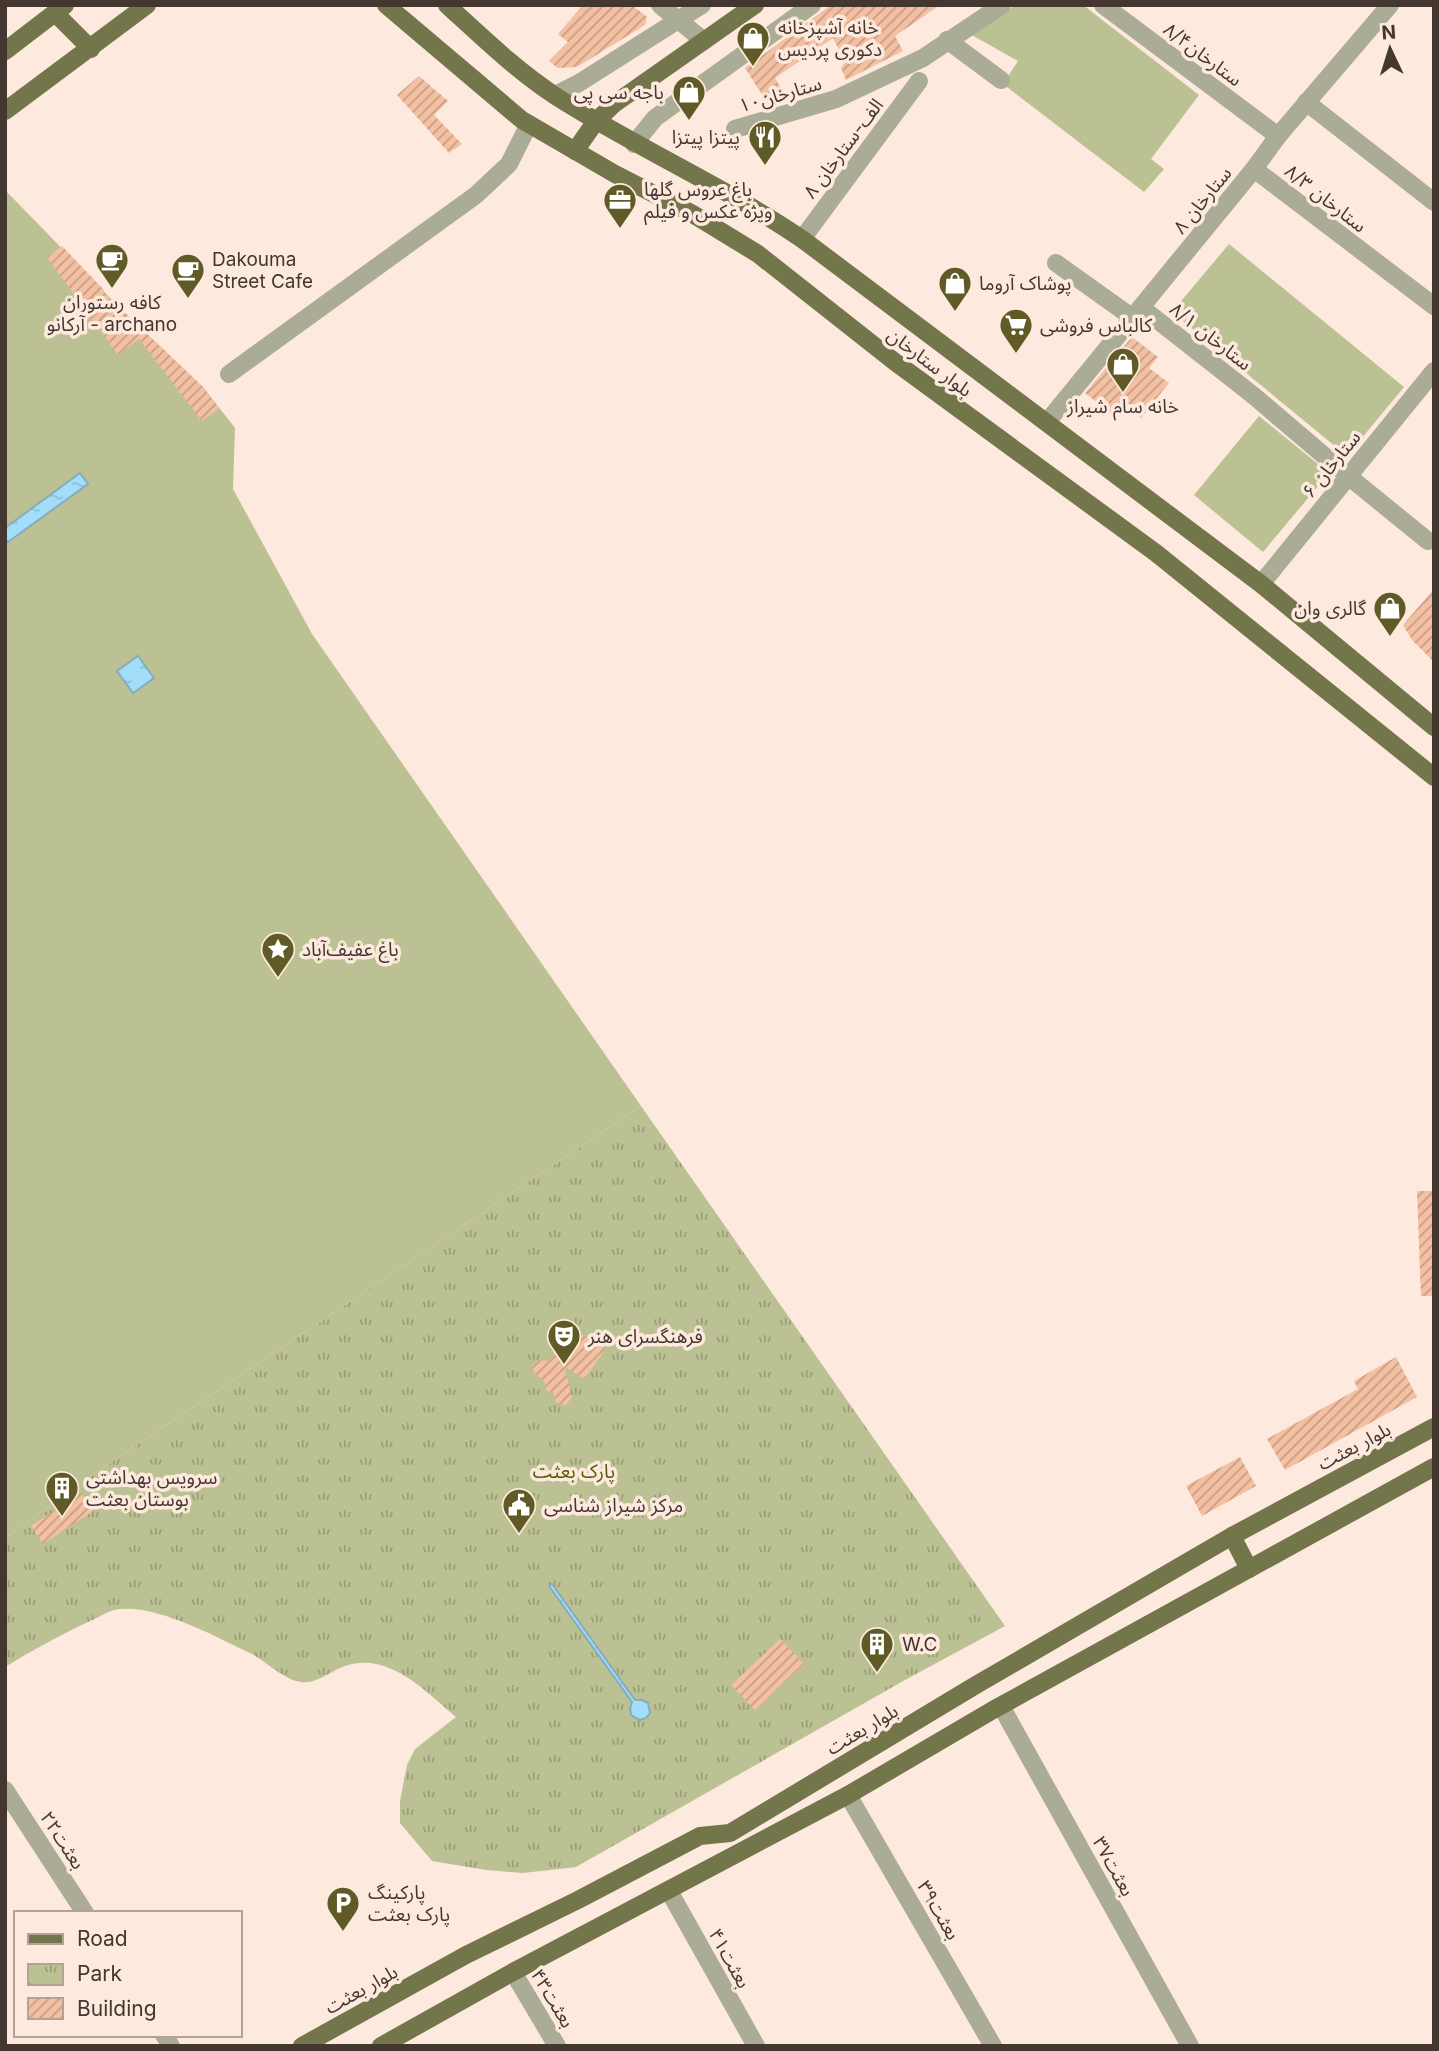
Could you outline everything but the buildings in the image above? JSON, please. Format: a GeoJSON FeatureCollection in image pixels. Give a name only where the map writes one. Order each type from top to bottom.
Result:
{"type":"FeatureCollection","features":[{"type":"Feature","properties":{"kind":"main road"},"geometry":{"type":"LineString","coordinates":[[5,111],[147,5]]}},
{"type":"Feature","properties":{"kind":"main road","name":"بلوار ستارخان"},"geometry":{"type":"LineString","coordinates":[[386,5],[529,124],[691,213],[758,254],[895,362],[1156,553],[1434,777]]}},
{"type":"Feature","properties":{"kind":"main road","name":"بلوار ستارخان"},"geometry":{"type":"LineString","coordinates":[[447,5],[513,64],[555,95],[634,144],[725,192],[802,239],[1261,584],[1434,727]]}},
{"type":"Feature","properties":{"kind":"main road"},"geometry":{"type":"LineString","coordinates":[[575,151],[596,121],[614,104],[755,5]]}},
{"type":"Feature","properties":{"kind":"main road"},"geometry":{"type":"LineString","coordinates":[[5,51],[60,9],[90,49]]}},
{"type":"Feature","properties":{"kind":"main road","name":"بلوار بعثت"},"geometry":{"type":"LineString","coordinates":[[302,2046],[466,1955],[700,1836],[730,1833],[1231,1536],[1434,1427]]}},
{"type":"Feature","properties":{"kind":"main road"},"geometry":{"type":"LineString","coordinates":[[381,2046],[513,1972],[848,1795],[1001,1706],[1434,1466]]}},
{"type":"Feature","properties":{"kind":"main road"},"geometry":{"type":"LineString","coordinates":[[1231,1536],[1249,1569]]}},
{"type":"Feature","properties":{"kind":"street"},"geometry":{"type":"LineString","coordinates":[[660,5],[704,41]]}},
{"type":"Feature","properties":{"kind":"street"},"geometry":{"type":"LineString","coordinates":[[555,95],[579,83],[702,5]]}},
{"type":"Feature","properties":{"kind":"street"},"geometry":{"type":"LineString","coordinates":[[634,144],[655,118],[812,5]]}},
{"type":"Feature","properties":{"kind":"street","name":"ستارخان۱۰"},"geometry":{"type":"LineString","coordinates":[[735,129],[836,99],[923,58],[1002,5]]}},
{"type":"Feature","properties":{"kind":"street","name":"ستارخان۸/۴"},"geometry":{"type":"LineString","coordinates":[[1103,5],[1278,136]]}},
{"type":"Feature","properties":{"kind":"street","name":"ستارخان ۸"},"geometry":{"type":"LineString","coordinates":[[1047,422],[1278,136],[1390,5]]}},
{"type":"Feature","properties":{"kind":"street"},"geometry":{"type":"LineString","coordinates":[[947,40],[1000,80]]}},
{"type":"Feature","properties":{"kind":"street","name":"۸ الف-ستارخان"},"geometry":{"type":"LineString","coordinates":[[802,239],[919,81]]}},
{"type":"Feature","properties":{"kind":"street"},"geometry":{"type":"LineString","coordinates":[[1306,102],[1429,198]]}},
{"type":"Feature","properties":{"kind":"street"},"geometry":{"type":"LineString","coordinates":[[229,374],[476,195],[509,164],[529,124]]}},
{"type":"Feature","properties":{"kind":"street","name":"ستارخان ۸/۳"},"geometry":{"type":"LineString","coordinates":[[1254,169],[1434,306]]}},
{"type":"Feature","properties":{"kind":"street","name":"ستارخان ۸/۱"},"geometry":{"type":"LineString","coordinates":[[1056,263],[1137,313],[1254,396],[1428,541]]}},
{"type":"Feature","properties":{"kind":"street","name":"ستارخان ۶"},"geometry":{"type":"LineString","coordinates":[[1261,584],[1434,372]]}},
{"type":"Feature","properties":{"kind":"street","name":"بعثت۳۷"},"geometry":{"type":"LineString","coordinates":[[1001,1706],[1190,2046]]}},
{"type":"Feature","properties":{"kind":"street","name":"بعثت۲۲"},"geometry":{"type":"LineString","coordinates":[[5,1790],[84,1911]]}},
{"type":"Feature","properties":{"kind":"street","name":"بعثت۳۹"},"geometry":{"type":"LineString","coordinates":[[848,1795],[993,2046]]}},
{"type":"Feature","properties":{"kind":"street","name":"بعثت۴۱"},"geometry":{"type":"LineString","coordinates":[[669,1891],[756,2046]]}},
{"type":"Feature","properties":{"kind":"street","name":"بعثت۴۳"},"geometry":{"type":"LineString","coordinates":[[513,1972],[557,2046]]}},
{"type":"Feature","properties":{"kind":"green space"},"geometry":{"type":"Polygon","coordinates":[[[1016,5],[1083,5],[1199,95],[1151,159],[1164,169],[1144,192],[1003,84],[1018,61],[970,34],[1016,5]]]}},
{"type":"Feature","properties":{"kind":"green space","name":"باغ عفیف‌آباد"},"geometry":{"type":"Polygon","coordinates":[[[5,190],[122,310],[203,387],[235,428],[233,489],[312,634],[641,1106],[95,1473],[5,1538],[5,190]]]}},
{"type":"Feature","properties":{"kind":"green space"},"geometry":{"type":"Polygon","coordinates":[[[1229,244],[1404,387],[1347,456],[1172,312],[1229,244]]]}},
{"type":"Feature","properties":{"kind":"green space"},"geometry":{"type":"Polygon","coordinates":[[[1259,416],[1329,473],[1263,552],[1194,495],[1259,416]]]}},
{"type":"Feature","properties":{"kind":"green space","name":"پارک بعثت"},"geometry":{"type":"Polygon","coordinates":[[[641,1106],[1005,1626],[576,1867],[523,1873],[432,1861],[400,1823],[400,1801],[407,1765],[415,1749],[456,1717],[406,1676],[392,1669],[361,1663],[345,1666],[313,1681],[295,1681],[250,1653],[184,1622],[130,1609],[108,1612],[5,1667],[5,1538],[95,1473],[641,1106]]]}},
{"type":"Feature","properties":{"kind":"water"},"geometry":{"type":"Polygon","coordinates":[[[80,473],[88,484],[8,542],[5,539],[5,528],[80,473]]]}},
{"type":"Feature","properties":{"kind":"water"},"geometry":{"type":"Polygon","coordinates":[[[138,656],[154,678],[133,693],[117,671],[138,656]]]}},
{"type":"Feature","properties":{"kind":"water"},"geometry":{"type":"Polygon","coordinates":[[[552,1584],[635,1700],[648,1703],[650,1713],[646,1718],[640,1720],[631,1715],[632,1702],[549,1586],[552,1584]]]}},
{"type":"Feature","properties":{"kind":"place","name":"خانه آشپزخانه دکوری پردیس"},"geometry":{"type":"Point","coordinates":[753,68]}},
{"type":"Feature","properties":{"kind":"place","name":"باجه سی پی"},"geometry":{"type":"Point","coordinates":[689,122]}},
{"type":"Feature","properties":{"kind":"place","name":"پیتزا پیتزا"},"geometry":{"type":"Point","coordinates":[765,167]}},
{"type":"Feature","properties":{"kind":"place","name":"باغ عروس گلها ویژه عکس و فیلم"},"geometry":{"type":"Point","coordinates":[620,230]}},
{"type":"Feature","properties":{"kind":"place","name":"کافه رستوران آرکانو - archano"},"geometry":{"type":"Point","coordinates":[112,290]}},
{"type":"Feature","properties":{"kind":"place","name":"Dakouma Street Cafe"},"geometry":{"type":"Point","coordinates":[188,300]}},
{"type":"Feature","properties":{"kind":"place","name":"پوشاک آروما"},"geometry":{"type":"Point","coordinates":[955,313]}},
{"type":"Feature","properties":{"kind":"place","name":"کالباس فروشی"},"geometry":{"type":"Point","coordinates":[1016,355]}},
{"type":"Feature","properties":{"kind":"place","name":"خانه سام شیراز"},"geometry":{"type":"Point","coordinates":[1123,394]}},
{"type":"Feature","properties":{"kind":"place","name":"گالری وان"},"geometry":{"type":"Point","coordinates":[1390,638]}},
{"type":"Feature","properties":{"kind":"place","name":"باغ عفیف‌آباد"},"geometry":{"type":"Point","coordinates":[278,979]}},
{"type":"Feature","properties":{"kind":"place","name":"فرهنگسرای هنر"},"geometry":{"type":"Point","coordinates":[564,1366]}},
{"type":"Feature","properties":{"kind":"place","name":"سرویس بهداشتی بوستان بعثت"},"geometry":{"type":"Point","coordinates":[62,1518]}},
{"type":"Feature","properties":{"kind":"place","name":"مرکز شیراز شناسی"},"geometry":{"type":"Point","coordinates":[519,1535]}},
{"type":"Feature","properties":{"kind":"place","name":"W.C"},"geometry":{"type":"Point","coordinates":[877,1674]}},
{"type":"Feature","properties":{"kind":"place","name":"پارکینگ پارک بعثت"},"geometry":{"type":"Point","coordinates":[343,1933]}}]}
